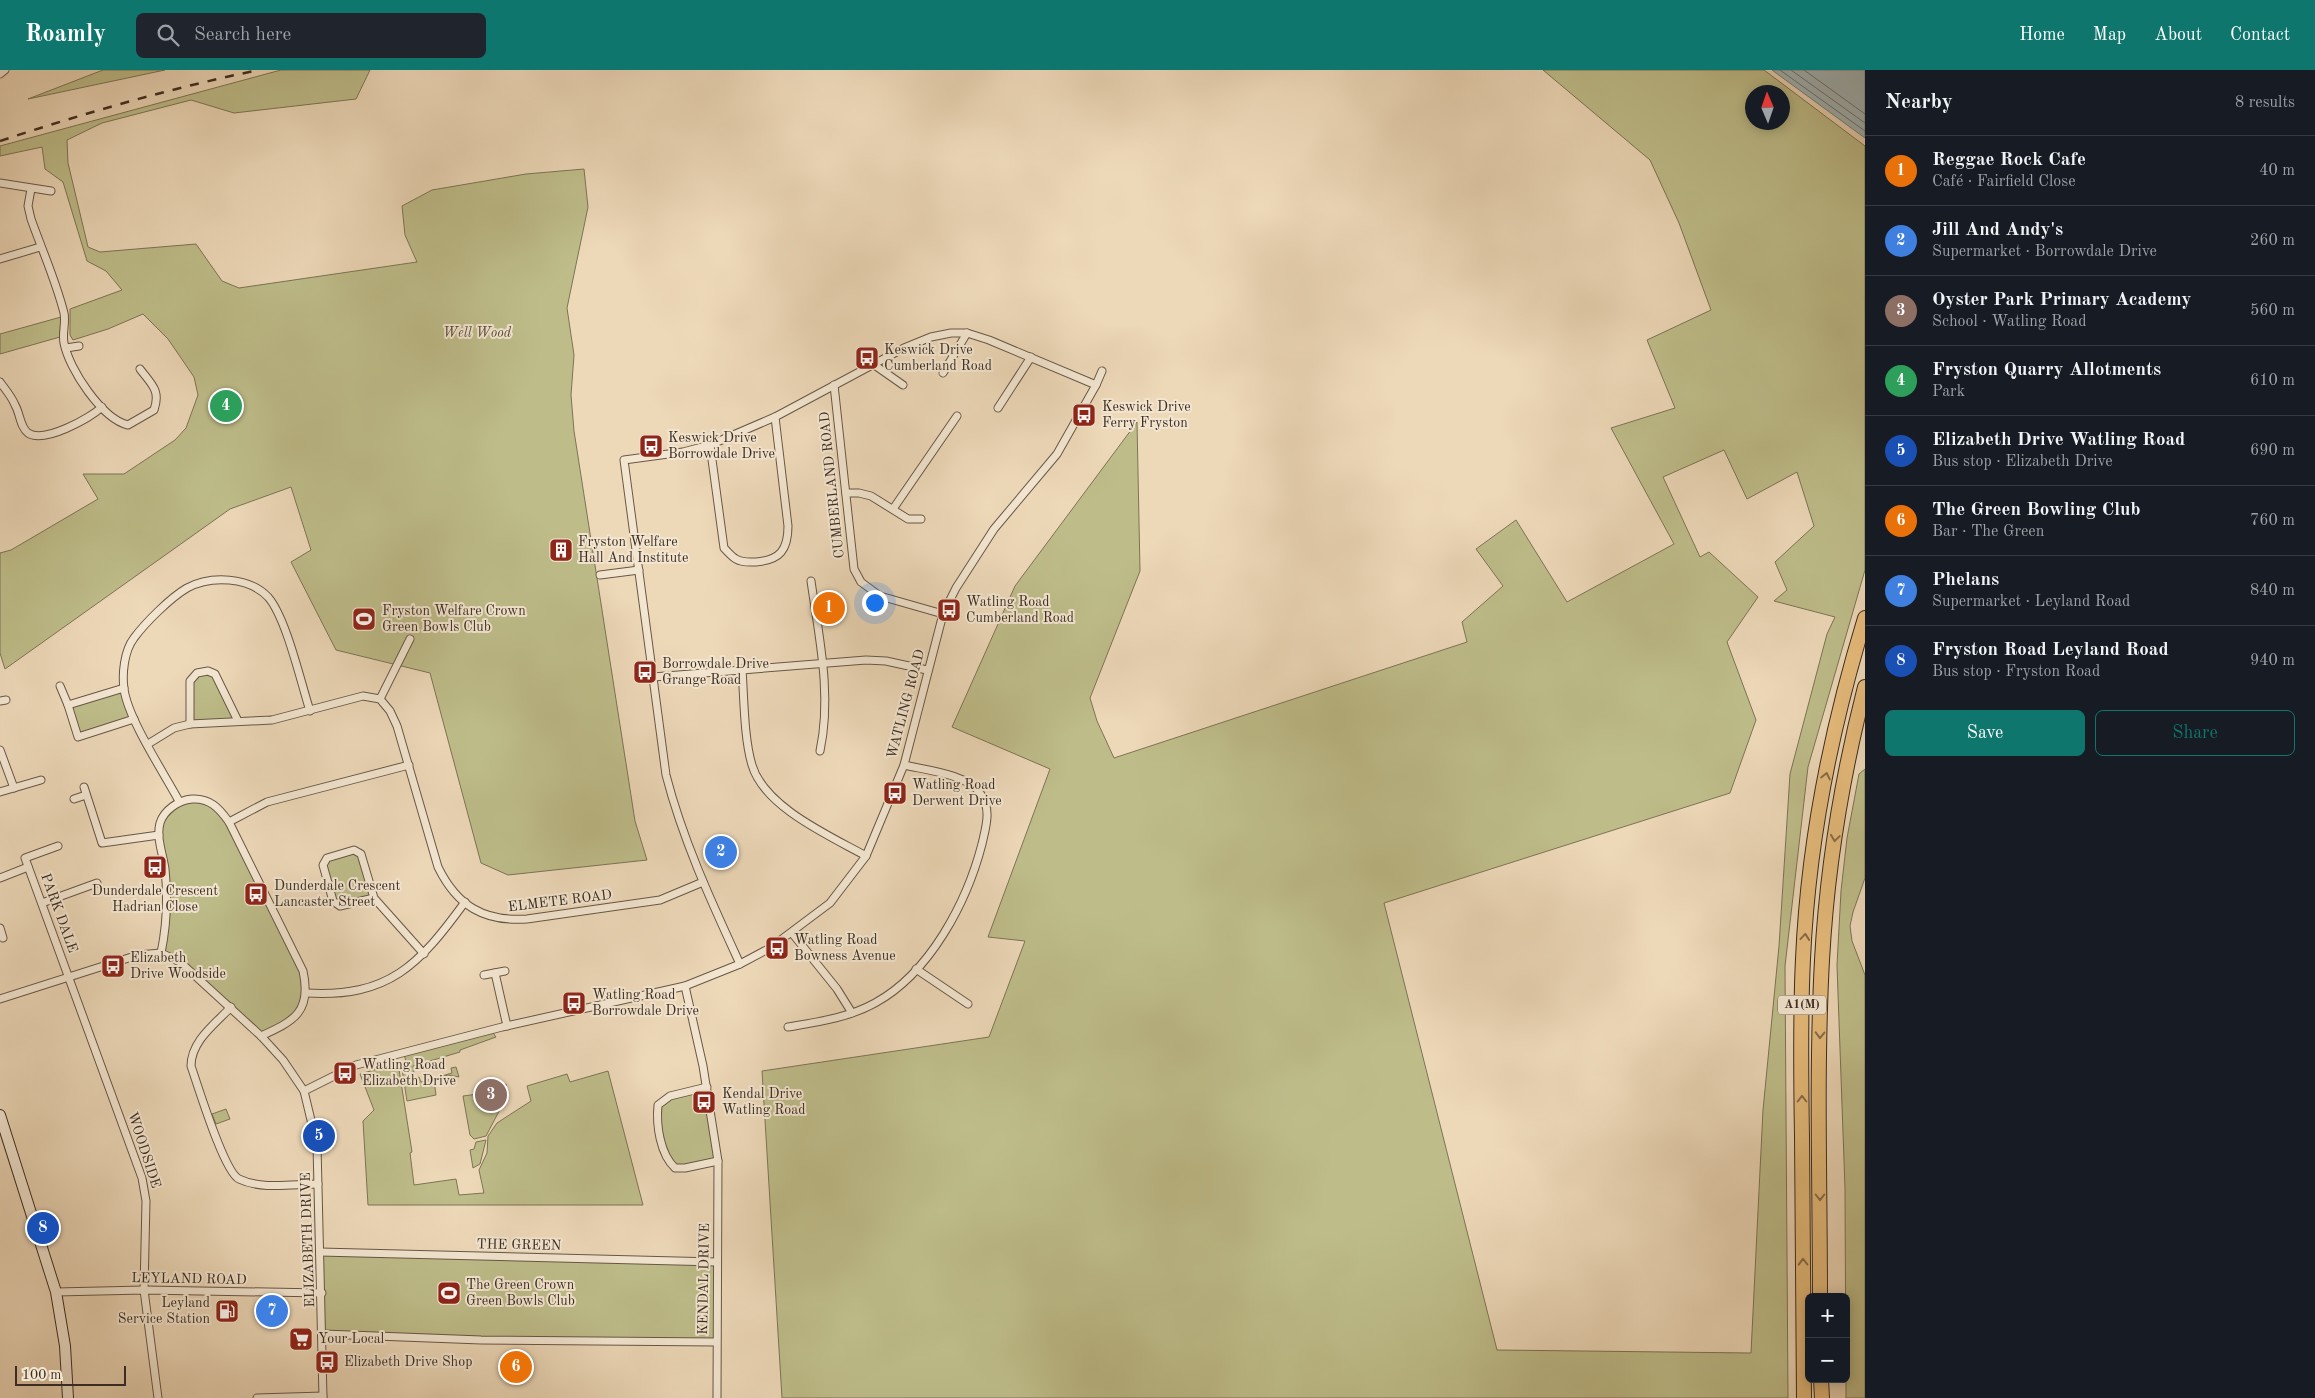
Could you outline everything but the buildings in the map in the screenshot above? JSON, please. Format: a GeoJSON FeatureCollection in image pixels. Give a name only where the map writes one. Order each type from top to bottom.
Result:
{"type":"FeatureCollection","features":[{"type":"Feature","properties":{"kind":"highway","name":"A1(M)"},"geometry":{"type":"LineString","coordinates":[[1804,1398],[1801,1034],[1803,958],[1816,832],[1823,790],[1837,721],[1865,618]]}},
{"type":"Feature","properties":{"kind":"highway","name":"A1(M)"},"geometry":{"type":"LineString","coordinates":[[1820,1293],[1819,1108],[1822,960],[1836,828],[1855,725],[1865,688]]}},
{"type":"Feature","properties":{"kind":"highway"},"geometry":{"type":"LineString","coordinates":[[1822,1383],[1822,1398]]}},
{"type":"Feature","properties":{"kind":"street"},"geometry":{"type":"LineString","coordinates":[[0,74],[4,70]]}},
{"type":"Feature","properties":{"kind":"street"},"geometry":{"type":"LineString","coordinates":[[0,183],[51,191]]}},
{"type":"Feature","properties":{"kind":"street"},"geometry":{"type":"LineString","coordinates":[[30,189],[28,206],[40,247],[64,312],[66,348],[76,374],[87,391],[120,423],[128,425],[154,410],[158,399],[155,390],[140,369]]}},
{"type":"Feature","properties":{"kind":"street"},"geometry":{"type":"LineString","coordinates":[[0,259],[40,247]]}},
{"type":"Feature","properties":{"kind":"street"},"geometry":{"type":"LineString","coordinates":[[740,964],[703,882],[676,810],[666,775],[624,460],[683,452],[710,446],[775,417],[873,364],[931,337],[951,333],[967,334],[989,340],[1096,385]]}},
{"type":"Feature","properties":{"kind":"street"},"geometry":{"type":"LineString","coordinates":[[943,373],[967,334]]}},
{"type":"Feature","properties":{"kind":"street"},"geometry":{"type":"LineString","coordinates":[[66,348],[79,346]]}},
{"type":"Feature","properties":{"kind":"street"},"geometry":{"type":"LineString","coordinates":[[998,408],[1031,357]]}},
{"type":"Feature","properties":{"kind":"street"},"geometry":{"type":"LineString","coordinates":[[873,364],[903,385]]}},
{"type":"Feature","properties":{"kind":"street","name":"WATLING ROAD"},"geometry":{"type":"LineString","coordinates":[[304,1092],[356,1065],[507,1026],[685,986],[740,964],[792,933],[830,903],[866,856],[904,765],[943,614],[956,588],[994,529],[1057,454],[1102,371]]}},
{"type":"Feature","properties":{"kind":"street"},"geometry":{"type":"LineString","coordinates":[[0,382],[15,404],[24,428],[36,436],[46,435],[81,422],[102,407]]}},
{"type":"Feature","properties":{"kind":"street","name":"CUMBERLAND ROAD"},"geometry":{"type":"LineString","coordinates":[[834,385],[854,569],[861,582],[880,596],[943,614]]}},
{"type":"Feature","properties":{"kind":"street"},"geometry":{"type":"LineString","coordinates":[[893,510],[957,416]]}},
{"type":"Feature","properties":{"kind":"street"},"geometry":{"type":"LineString","coordinates":[[710,446],[724,548],[736,559],[746,562],[772,559],[783,551],[788,540],[775,417]]}},
{"type":"Feature","properties":{"kind":"street"},"geometry":{"type":"LineString","coordinates":[[846,493],[859,493],[871,496],[908,519],[921,519]]}},
{"type":"Feature","properties":{"kind":"street"},"geometry":{"type":"LineString","coordinates":[[600,575],[639,570]]}},
{"type":"Feature","properties":{"kind":"street"},"geometry":{"type":"LineString","coordinates":[[180,801],[126,703],[124,688],[126,658],[133,639],[171,600],[187,588],[206,581],[229,580],[251,585],[268,596],[279,612],[310,711]]}},
{"type":"Feature","properties":{"kind":"street"},"geometry":{"type":"LineString","coordinates":[[811,581],[822,663],[825,713],[820,752]]}},
{"type":"Feature","properties":{"kind":"street"},"geometry":{"type":"LineString","coordinates":[[148,744],[174,728],[190,724],[272,720],[363,696],[380,698],[410,639]]}},
{"type":"Feature","properties":{"kind":"street"},"geometry":{"type":"LineString","coordinates":[[653,677],[822,663],[886,661],[927,670]]}},
{"type":"Feature","properties":{"kind":"street"},"geometry":{"type":"LineString","coordinates":[[742,670],[752,765],[761,785],[778,802],[814,828],[866,856]]}},
{"type":"Feature","properties":{"kind":"street"},"geometry":{"type":"LineString","coordinates":[[190,724],[190,681],[197,672],[208,671],[215,674],[238,721]]}},
{"type":"Feature","properties":{"kind":"street"},"geometry":{"type":"LineString","coordinates":[[60,686],[78,736],[134,719]]}},
{"type":"Feature","properties":{"kind":"street"},"geometry":{"type":"LineString","coordinates":[[68,705],[124,688]]}},
{"type":"Feature","properties":{"kind":"street","name":"ELMETE ROAD"},"geometry":{"type":"LineString","coordinates":[[380,698],[390,711],[397,726],[438,867],[454,892],[475,910],[505,920],[527,919],[660,900],[703,882]]}},
{"type":"Feature","properties":{"kind":"street"},"geometry":{"type":"LineString","coordinates":[[0,750],[14,788]]}},
{"type":"Feature","properties":{"kind":"street"},"geometry":{"type":"LineString","coordinates":[[229,822],[267,802],[409,765]]}},
{"type":"Feature","properties":{"kind":"street"},"geometry":{"type":"LineString","coordinates":[[788,1027],[852,1013],[876,1003],[916,969],[946,930],[963,900],[978,860],[988,818],[987,806],[980,792],[959,778],[904,765]]}},
{"type":"Feature","properties":{"kind":"street"},"geometry":{"type":"LineString","coordinates":[[0,792],[41,780]]}},
{"type":"Feature","properties":{"kind":"street"},"geometry":{"type":"LineString","coordinates":[[84,787],[102,843],[159,834]]}},
{"type":"Feature","properties":{"kind":"street"},"geometry":{"type":"LineString","coordinates":[[74,799],[86,795]]}},
{"type":"Feature","properties":{"kind":"street"},"geometry":{"type":"LineString","coordinates":[[0,999],[138,955],[161,953],[166,930],[167,903],[159,834],[160,822],[169,810],[180,801],[202,800],[213,803],[220,808],[229,822],[303,971],[306,993],[299,1013],[290,1023],[261,1036]]}},
{"type":"Feature","properties":{"kind":"street","name":"PARK DALE"},"geometry":{"type":"LineString","coordinates":[[58,846],[25,858],[69,977]]}},
{"type":"Feature","properties":{"kind":"street"},"geometry":{"type":"LineString","coordinates":[[374,898],[340,906],[333,901],[322,865],[327,858],[354,850],[361,854],[374,898],[424,954]]}},
{"type":"Feature","properties":{"kind":"street"},"geometry":{"type":"LineString","coordinates":[[0,878],[28,867]]}},
{"type":"Feature","properties":{"kind":"street"},"geometry":{"type":"LineString","coordinates":[[42,903],[97,883]]}},
{"type":"Feature","properties":{"kind":"street"},"geometry":{"type":"LineString","coordinates":[[306,993],[353,992],[390,980],[424,954],[466,902]]}},
{"type":"Feature","properties":{"kind":"street"},"geometry":{"type":"LineString","coordinates":[[0,928],[4,938]]}},
{"type":"Feature","properties":{"kind":"street"},"geometry":{"type":"LineString","coordinates":[[792,933],[837,989],[852,1013]]}},
{"type":"Feature","properties":{"kind":"street","name":"ELIZABETH DRIVE"},"geometry":{"type":"LineString","coordinates":[[161,953],[180,962],[261,1036],[283,1060],[304,1092],[317,1145],[323,1397]]}},
{"type":"Feature","properties":{"kind":"street"},"geometry":{"type":"LineString","coordinates":[[916,969],[968,1004]]}},
{"type":"Feature","properties":{"kind":"street"},"geometry":{"type":"LineString","coordinates":[[484,975],[505,971]]}},
{"type":"Feature","properties":{"kind":"street"},"geometry":{"type":"LineString","coordinates":[[495,973],[507,1026]]}},
{"type":"Feature","properties":{"kind":"street","name":"WOODSIDE"},"geometry":{"type":"LineString","coordinates":[[69,977],[142,1178],[146,1201],[144,1290],[158,1398]]}},
{"type":"Feature","properties":{"kind":"street","name":"KENDAL DRIVE"},"geometry":{"type":"LineString","coordinates":[[685,986],[707,1087],[718,1161],[717,1398]]}},
{"type":"Feature","properties":{"kind":"street"},"geometry":{"type":"LineString","coordinates":[[231,1007],[195,1047],[191,1059],[191,1066],[226,1162],[236,1178],[250,1183],[318,1184]]}},
{"type":"Feature","properties":{"kind":"street"},"geometry":{"type":"LineString","coordinates":[[707,1087],[670,1096],[658,1105],[656,1119],[666,1160],[674,1168],[685,1168],[718,1161]]}},
{"type":"Feature","properties":{"kind":"street"},"geometry":{"type":"LineString","coordinates":[[0,1115],[56,1292],[65,1346],[68,1398]]}},
{"type":"Feature","properties":{"kind":"street","name":"THE GREEN"},"geometry":{"type":"LineString","coordinates":[[320,1252],[717,1262]]}},
{"type":"Feature","properties":{"kind":"street","name":"LEYLAND ROAD"},"geometry":{"type":"LineString","coordinates":[[56,1292],[144,1290],[322,1293]]}},
{"type":"Feature","properties":{"kind":"street"},"geometry":{"type":"LineString","coordinates":[[323,1334],[481,1340],[716,1342]]}},
{"type":"Feature","properties":{"kind":"street"},"geometry":{"type":"LineString","coordinates":[[257,1398],[323,1397]]}},
{"type":"Feature","properties":{"kind":"green space"},"geometry":{"type":"Polygon","coordinates":[[[103,70],[165,70],[28,99],[103,70]]]}},
{"type":"Feature","properties":{"kind":"green space","name":"Well Wood"},"geometry":{"type":"Polygon","coordinates":[[[281,70],[370,70],[356,99],[234,113],[191,100],[102,123],[67,140],[68,163],[88,247],[100,252],[196,244],[222,281],[239,288],[417,262],[405,235],[402,206],[432,190],[526,174],[584,169],[588,207],[567,308],[574,355],[571,395],[574,431],[635,821],[647,860],[508,875],[481,863],[430,673],[336,650],[291,562],[311,550],[291,487],[230,509],[5,669],[0,653],[0,553],[11,550],[98,499],[83,474],[124,474],[175,440],[186,428],[198,395],[194,377],[168,339],[143,314],[108,329],[73,340],[70,335],[70,309],[122,290],[106,271],[87,261],[63,182],[45,169],[42,147],[0,156],[0,146],[281,70]]]}},
{"type":"Feature","properties":{"kind":"green space"},"geometry":{"type":"Polygon","coordinates":[[[1543,70],[1764,70],[1784,85],[1745,85],[1745,130],[1790,130],[1790,90],[1865,146],[1865,570],[1808,767],[1785,966],[1788,1398],[782,1398],[762,1071],[989,1037],[1025,941],[988,937],[1050,769],[952,727],[1015,586],[1137,422],[1140,571],[1090,698],[1097,721],[1114,758],[1467,642],[1462,622],[1503,586],[1476,549],[1516,520],[1567,602],[1674,544],[1611,428],[1675,408],[1647,340],[1711,310],[1679,223],[1650,160],[1543,70]],[[1724,450],[1663,477],[1700,557],[1709,552],[1758,597],[1727,642],[1756,720],[1730,793],[1384,903],[1497,1350],[1751,1353],[1763,1110],[1779,946],[1790,774],[1827,634],[1835,617],[1774,601],[1787,590],[1775,562],[1814,526],[1797,472],[1747,499],[1724,450]]]}},
{"type":"Feature","properties":{"kind":"green space"},"geometry":{"type":"Polygon","coordinates":[[[61,317],[60,337],[0,354],[0,334],[61,317]]]}},
{"type":"Feature","properties":{"kind":"green space"},"geometry":{"type":"Polygon","coordinates":[[[197,673],[215,674],[238,721],[190,724],[190,681],[197,673]]]}},
{"type":"Feature","properties":{"kind":"green space"},"geometry":{"type":"Polygon","coordinates":[[[124,688],[134,719],[78,737],[68,705],[124,688]]]}},
{"type":"Feature","properties":{"kind":"green space"},"geometry":{"type":"Polygon","coordinates":[[[1865,769],[1865,878],[1850,926],[1852,941],[1865,975],[1865,1398],[1846,1398],[1846,1383],[1850,1383],[1850,1293],[1846,1293],[1845,1188],[1837,965],[1841,891],[1847,838],[1859,774],[1865,769]]]}},
{"type":"Feature","properties":{"kind":"green space"},"geometry":{"type":"Polygon","coordinates":[[[191,799],[220,808],[305,983],[299,1013],[261,1036],[180,962],[161,953],[166,930],[161,821],[169,810],[191,799]]]}},
{"type":"Feature","properties":{"kind":"green space"},"geometry":{"type":"Polygon","coordinates":[[[354,850],[361,854],[374,898],[340,906],[333,901],[323,865],[327,858],[354,850]]]}},
{"type":"Feature","properties":{"kind":"green space"},"geometry":{"type":"Polygon","coordinates":[[[491,1030],[496,1037],[460,1050],[460,1052],[413,1066],[415,1079],[419,1077],[421,1082],[452,1073],[451,1068],[456,1067],[459,1077],[448,1075],[434,1080],[436,1095],[407,1101],[402,1069],[407,1067],[404,1053],[491,1030]]]}},
{"type":"Feature","properties":{"kind":"green space"},"geometry":{"type":"Polygon","coordinates":[[[398,1063],[412,1152],[410,1153],[414,1185],[456,1179],[459,1195],[484,1193],[479,1170],[487,1153],[488,1136],[497,1123],[531,1101],[527,1086],[567,1074],[570,1082],[608,1071],[643,1205],[368,1205],[363,1121],[374,1110],[360,1074],[398,1063]]]}},
{"type":"Feature","properties":{"kind":"green space"},"geometry":{"type":"Polygon","coordinates":[[[506,1084],[507,1091],[502,1096],[506,1098],[486,1136],[474,1139],[470,1135],[463,1096],[486,1093],[506,1084]]]}},
{"type":"Feature","properties":{"kind":"green space"},"geometry":{"type":"Polygon","coordinates":[[[707,1087],[718,1161],[685,1168],[666,1160],[658,1105],[670,1096],[707,1087]]]}},
{"type":"Feature","properties":{"kind":"green space"},"geometry":{"type":"Polygon","coordinates":[[[226,1109],[230,1119],[216,1124],[212,1114],[226,1109]]]}},
{"type":"Feature","properties":{"kind":"green space"},"geometry":{"type":"Polygon","coordinates":[[[486,1140],[480,1164],[473,1168],[470,1150],[474,1149],[476,1142],[486,1140]]]}},
{"type":"Feature","properties":{"kind":"green space"},"geometry":{"type":"Polygon","coordinates":[[[320,1252],[717,1262],[716,1342],[323,1334],[320,1252]]]}},
{"type":"Feature","properties":{"kind":"water"},"geometry":{"type":"Polygon","coordinates":[[[1772,70],[1865,70],[1865,138],[1776,73],[1772,70]]]}},
{"type":"Feature","properties":{"kind":"railway"},"geometry":{"type":"LineString","coordinates":[[0,141],[128,102],[259,70]]}},
{"type":"Feature","properties":{"kind":"place","name":"Keswick Drive Cumberland Road"},"geometry":{"type":"Point","coordinates":[867,358]}},
{"type":"Feature","properties":{"kind":"place","name":"Fryston Quarry Allotments"},"geometry":{"type":"Point","coordinates":[226,406]}},
{"type":"Feature","properties":{"kind":"place","name":"Keswick Drive Ferry Fryston"},"geometry":{"type":"Point","coordinates":[1084,415]}},
{"type":"Feature","properties":{"kind":"place","name":"Keswick Drive Borrowdale Drive"},"geometry":{"type":"Point","coordinates":[651,446]}},
{"type":"Feature","properties":{"kind":"place","name":"Fryston Welfare Hall And Institute"},"geometry":{"type":"Point","coordinates":[561,550]}},
{"type":"Feature","properties":{"kind":"place","name":"Reggae Rock Cafe"},"geometry":{"type":"Point","coordinates":[829,608]}},
{"type":"Feature","properties":{"kind":"place","name":"Watling Road Cumberland Road"},"geometry":{"type":"Point","coordinates":[949,610]}},
{"type":"Feature","properties":{"kind":"place","name":"Fryston Welfare Crown Green Bowls Club"},"geometry":{"type":"Point","coordinates":[364,619]}},
{"type":"Feature","properties":{"kind":"place","name":"Borrowdale Drive Grange Road"},"geometry":{"type":"Point","coordinates":[645,672]}},
{"type":"Feature","properties":{"kind":"place","name":"Watling Road Derwent Drive"},"geometry":{"type":"Point","coordinates":[895,793]}},
{"type":"Feature","properties":{"kind":"place","name":"Jill And Andy's"},"geometry":{"type":"Point","coordinates":[721,852]}},
{"type":"Feature","properties":{"kind":"place","name":"Dunderdale Crescent Hadrian Close"},"geometry":{"type":"Point","coordinates":[155,867]}},
{"type":"Feature","properties":{"kind":"place","name":"Dunderdale Crescent Lancaster Street"},"geometry":{"type":"Point","coordinates":[256,894]}},
{"type":"Feature","properties":{"kind":"place","name":"Watling Road Bowness Avenue"},"geometry":{"type":"Point","coordinates":[777,948]}},
{"type":"Feature","properties":{"kind":"place","name":"Elizabeth Drive Woodside"},"geometry":{"type":"Point","coordinates":[113,966]}},
{"type":"Feature","properties":{"kind":"place","name":"Watling Road Borrowdale Drive"},"geometry":{"type":"Point","coordinates":[574,1003]}},
{"type":"Feature","properties":{"kind":"place","name":"Watling Road Elizabeth Drive"},"geometry":{"type":"Point","coordinates":[345,1073]}},
{"type":"Feature","properties":{"kind":"place","name":"Oyster Park Primary Academy"},"geometry":{"type":"Point","coordinates":[491,1095]}},
{"type":"Feature","properties":{"kind":"place","name":"Kendal Drive Watling Road"},"geometry":{"type":"Point","coordinates":[704,1102]}},
{"type":"Feature","properties":{"kind":"place","name":"Elizabeth Drive Watling Road"},"geometry":{"type":"Point","coordinates":[319,1136]}},
{"type":"Feature","properties":{"kind":"place","name":"Fryston Road Leyland Road"},"geometry":{"type":"Point","coordinates":[43,1228]}},
{"type":"Feature","properties":{"kind":"place","name":"The Green Crown Green Bowls Club"},"geometry":{"type":"Point","coordinates":[449,1293]}},
{"type":"Feature","properties":{"kind":"place","name":"Leyland Service Station"},"geometry":{"type":"Point","coordinates":[227,1311]}},
{"type":"Feature","properties":{"kind":"place","name":"Phelans"},"geometry":{"type":"Point","coordinates":[272,1311]}},
{"type":"Feature","properties":{"kind":"place","name":"Your Local"},"geometry":{"type":"Point","coordinates":[301,1339]}},
{"type":"Feature","properties":{"kind":"place","name":"Elizabeth Drive Shop"},"geometry":{"type":"Point","coordinates":[327,1362]}},
{"type":"Feature","properties":{"kind":"place","name":"The Green Bowling Club"},"geometry":{"type":"Point","coordinates":[516,1367]}}]}
